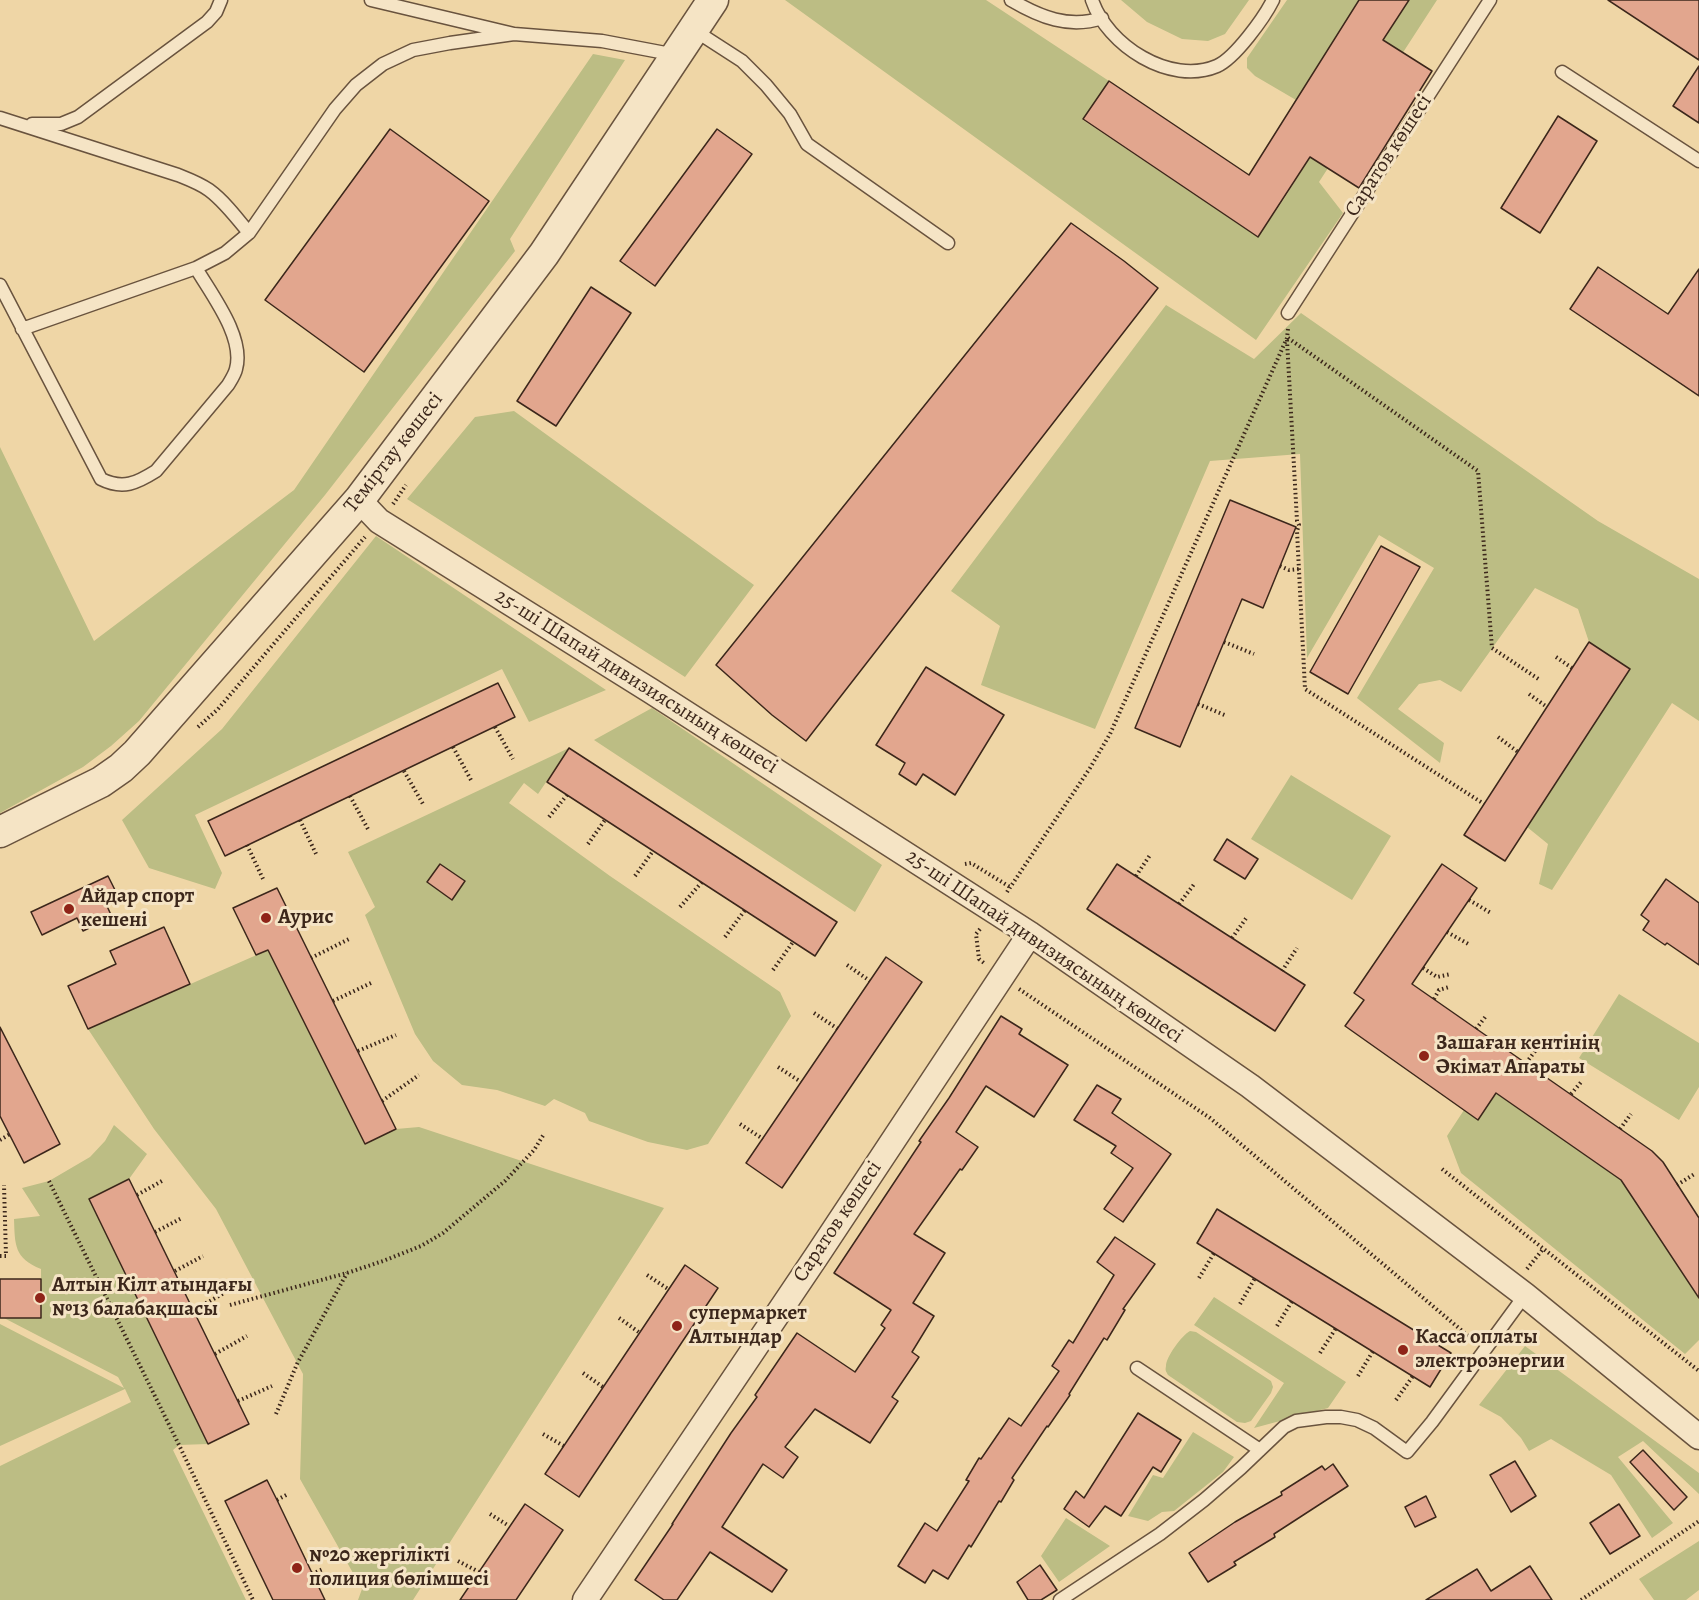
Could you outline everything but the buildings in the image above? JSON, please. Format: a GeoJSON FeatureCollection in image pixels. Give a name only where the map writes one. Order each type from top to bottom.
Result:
{"type":"FeatureCollection","features":[{"type":"Feature","properties":{"kind":"street","name":"Теміртау көшесі"},"geometry":{"type":"LineString","coordinates":[[0,832],[101,782],[121,768],[137,753],[359,500],[544,254],[713,0]]}},
{"type":"Feature","properties":{"kind":"street","name":"25-ші Шапай дивизиясының көшесі"},"geometry":{"type":"LineString","coordinates":[[359,500],[379,521],[651,691],[1030,934],[1250,1086],[1525,1295],[1699,1437]]}},
{"type":"Feature","properties":{"kind":"street","name":"Саратов көшесі"},"geometry":{"type":"LineString","coordinates":[[585,1600],[1030,934]]}},
{"type":"Feature","properties":{"kind":"lane"},"geometry":{"type":"LineString","coordinates":[[19,124],[61,124],[78,117],[207,22],[216,12],[221,0]]}},
{"type":"Feature","properties":{"kind":"lane"},"geometry":{"type":"LineString","coordinates":[[371,0],[514,34],[602,41],[678,55]]}},
{"type":"Feature","properties":{"kind":"lane"},"geometry":{"type":"LineString","coordinates":[[1011,0],[1028,10],[1065,23],[1088,23],[1102,18]]}},
{"type":"Feature","properties":{"kind":"lane"},"geometry":{"type":"LineString","coordinates":[[1092,0],[1110,30],[1134,54],[1155,64],[1176,70],[1198,72],[1219,65],[1237,50],[1273,0]]}},
{"type":"Feature","properties":{"kind":"lane","name":"Саратов көшесі"},"geometry":{"type":"LineString","coordinates":[[1288,313],[1490,0]]}},
{"type":"Feature","properties":{"kind":"lane"},"geometry":{"type":"LineString","coordinates":[[694,30],[742,62],[766,86],[790,114],[807,144],[948,243]]}},
{"type":"Feature","properties":{"kind":"lane"},"geometry":{"type":"LineString","coordinates":[[22,328],[196,268],[225,253],[249,233],[335,109],[356,85],[383,64],[412,50],[514,34]]}},
{"type":"Feature","properties":{"kind":"lane"},"geometry":{"type":"LineString","coordinates":[[1562,72],[1699,161]]}},
{"type":"Feature","properties":{"kind":"lane"},"geometry":{"type":"LineString","coordinates":[[0,118],[196,182],[210,190],[249,233]]}},
{"type":"Feature","properties":{"kind":"lane"},"geometry":{"type":"LineString","coordinates":[[0,285],[102,479],[112,485],[128,485],[141,481],[156,471],[228,385],[236,370],[239,352],[235,334],[196,268]]}},
{"type":"Feature","properties":{"kind":"lane"},"geometry":{"type":"LineString","coordinates":[[1060,1600],[1160,1534],[1204,1500],[1284,1427],[1296,1421],[1326,1417],[1357,1420],[1374,1428],[1407,1452],[1432,1422],[1525,1295]]}},
{"type":"Feature","properties":{"kind":"lane"},"geometry":{"type":"LineString","coordinates":[[1137,1368],[1260,1450]]}},
{"type":"Feature","properties":{"kind":"path"},"geometry":{"type":"LineString","coordinates":[[1288,313],[1287,338],[1296,521],[1299,525],[1297,531],[1305,689],[1484,804]]}},
{"type":"Feature","properties":{"kind":"path"},"geometry":{"type":"LineString","coordinates":[[1287,338],[1479,471],[1492,648],[1540,680]]}},
{"type":"Feature","properties":{"kind":"path"},"geometry":{"type":"LineString","coordinates":[[1287,338],[1110,734],[1090,768],[994,911],[976,934],[979,959],[1210,1118],[1485,1350]]}},
{"type":"Feature","properties":{"kind":"path"},"geometry":{"type":"LineString","coordinates":[[1280,566],[1289,570],[1299,569]]}},
{"type":"Feature","properties":{"kind":"path"},"geometry":{"type":"LineString","coordinates":[[1224,642],[1254,654]]}},
{"type":"Feature","properties":{"kind":"path"},"geometry":{"type":"LineString","coordinates":[[1556,657],[1572,668]]}},
{"type":"Feature","properties":{"kind":"path"},"geometry":{"type":"LineString","coordinates":[[1529,694],[1547,706]]}},
{"type":"Feature","properties":{"kind":"path"},"geometry":{"type":"LineString","coordinates":[[1198,704],[1227,716]]}},
{"type":"Feature","properties":{"kind":"path"},"geometry":{"type":"LineString","coordinates":[[495,727],[513,759]]}},
{"type":"Feature","properties":{"kind":"path"},"geometry":{"type":"LineString","coordinates":[[1498,737],[1518,752]]}},
{"type":"Feature","properties":{"kind":"path"},"geometry":{"type":"LineString","coordinates":[[453,747],[471,780]]}},
{"type":"Feature","properties":{"kind":"path"},"geometry":{"type":"LineString","coordinates":[[404,771],[423,804]]}},
{"type":"Feature","properties":{"kind":"path"},"geometry":{"type":"LineString","coordinates":[[549,817],[567,795]]}},
{"type":"Feature","properties":{"kind":"path"},"geometry":{"type":"LineString","coordinates":[[350,796],[369,831]]}},
{"type":"Feature","properties":{"kind":"path"},"geometry":{"type":"LineString","coordinates":[[300,820],[317,856]]}},
{"type":"Feature","properties":{"kind":"path"},"geometry":{"type":"LineString","coordinates":[[588,844],[606,820]]}},
{"type":"Feature","properties":{"kind":"path"},"geometry":{"type":"LineString","coordinates":[[247,845],[264,881]]}},
{"type":"Feature","properties":{"kind":"path"},"geometry":{"type":"LineString","coordinates":[[635,876],[653,851]]}},
{"type":"Feature","properties":{"kind":"path"},"geometry":{"type":"LineString","coordinates":[[1136,876],[1150,855]]}},
{"type":"Feature","properties":{"kind":"path"},"geometry":{"type":"LineString","coordinates":[[680,907],[702,882]]}},
{"type":"Feature","properties":{"kind":"path"},"geometry":{"type":"LineString","coordinates":[[1179,903],[1195,883]]}},
{"type":"Feature","properties":{"kind":"path"},"geometry":{"type":"LineString","coordinates":[[1469,900],[1491,913]]}},
{"type":"Feature","properties":{"kind":"path"},"geometry":{"type":"LineString","coordinates":[[725,938],[745,910]]}},
{"type":"Feature","properties":{"kind":"path"},"geometry":{"type":"LineString","coordinates":[[1232,938],[1247,917]]}},
{"type":"Feature","properties":{"kind":"path"},"geometry":{"type":"LineString","coordinates":[[1447,932],[1470,945]]}},
{"type":"Feature","properties":{"kind":"path"},"geometry":{"type":"LineString","coordinates":[[311,958],[351,938]]}},
{"type":"Feature","properties":{"kind":"path"},"geometry":{"type":"LineString","coordinates":[[773,970],[794,942]]}},
{"type":"Feature","properties":{"kind":"path"},"geometry":{"type":"LineString","coordinates":[[1282,971],[1297,948]]}},
{"type":"Feature","properties":{"kind":"path"},"geometry":{"type":"LineString","coordinates":[[847,965],[870,981]]}},
{"type":"Feature","properties":{"kind":"path"},"geometry":{"type":"LineString","coordinates":[[1423,968],[1437,977],[1451,974]]}},
{"type":"Feature","properties":{"kind":"path"},"geometry":{"type":"LineString","coordinates":[[333,1001],[371,983]]}},
{"type":"Feature","properties":{"kind":"path"},"geometry":{"type":"LineString","coordinates":[[1434,999],[1439,990],[1449,987]]}},
{"type":"Feature","properties":{"kind":"path"},"geometry":{"type":"LineString","coordinates":[[814,1013],[837,1029]]}},
{"type":"Feature","properties":{"kind":"path"},"geometry":{"type":"LineString","coordinates":[[1476,1029],[1486,1016]]}},
{"type":"Feature","properties":{"kind":"path"},"geometry":{"type":"LineString","coordinates":[[358,1051],[396,1035]]}},
{"type":"Feature","properties":{"kind":"path"},"geometry":{"type":"LineString","coordinates":[[1526,1063],[1536,1050]]}},
{"type":"Feature","properties":{"kind":"path"},"geometry":{"type":"LineString","coordinates":[[778,1067],[801,1082]]}},
{"type":"Feature","properties":{"kind":"path"},"geometry":{"type":"LineString","coordinates":[[382,1101],[419,1075]]}},
{"type":"Feature","properties":{"kind":"path"},"geometry":{"type":"LineString","coordinates":[[1571,1094],[1582,1081]]}},
{"type":"Feature","properties":{"kind":"path"},"geometry":{"type":"LineString","coordinates":[[1620,1129],[1630,1114]]}},
{"type":"Feature","properties":{"kind":"path"},"geometry":{"type":"LineString","coordinates":[[740,1124],[763,1139]]}},
{"type":"Feature","properties":{"kind":"path"},"geometry":{"type":"LineString","coordinates":[[0,1140],[10,1134]]}},
{"type":"Feature","properties":{"kind":"path"},"geometry":{"type":"LineString","coordinates":[[230,1305],[347,1273],[421,1246],[443,1233],[505,1181],[534,1150],[544,1134]]}},
{"type":"Feature","properties":{"kind":"path"},"geometry":{"type":"LineString","coordinates":[[1442,1170],[1699,1371]]}},
{"type":"Feature","properties":{"kind":"path"},"geometry":{"type":"LineString","coordinates":[[1677,1185],[1696,1173]]}},
{"type":"Feature","properties":{"kind":"path"},"geometry":{"type":"LineString","coordinates":[[49,1180],[253,1600]]}},
{"type":"Feature","properties":{"kind":"path"},"geometry":{"type":"LineString","coordinates":[[137,1195],[162,1181]]}},
{"type":"Feature","properties":{"kind":"path"},"geometry":{"type":"LineString","coordinates":[[0,1256],[6,1256],[4,1185]]}},
{"type":"Feature","properties":{"kind":"path"},"geometry":{"type":"LineString","coordinates":[[155,1232],[182,1218]]}},
{"type":"Feature","properties":{"kind":"path"},"geometry":{"type":"LineString","coordinates":[[1199,1278],[1214,1253]]}},
{"type":"Feature","properties":{"kind":"path"},"geometry":{"type":"LineString","coordinates":[[174,1271],[203,1256]]}},
{"type":"Feature","properties":{"kind":"path"},"geometry":{"type":"LineString","coordinates":[[276,1414],[297,1364],[347,1273]]}},
{"type":"Feature","properties":{"kind":"path"},"geometry":{"type":"LineString","coordinates":[[647,1275],[668,1289]]}},
{"type":"Feature","properties":{"kind":"path"},"geometry":{"type":"LineString","coordinates":[[1240,1304],[1255,1278]]}},
{"type":"Feature","properties":{"kind":"path"},"geometry":{"type":"LineString","coordinates":[[194,1310],[224,1293]]}},
{"type":"Feature","properties":{"kind":"path"},"geometry":{"type":"LineString","coordinates":[[1277,1326],[1292,1301]]}},
{"type":"Feature","properties":{"kind":"path"},"geometry":{"type":"LineString","coordinates":[[619,1318],[640,1333]]}},
{"type":"Feature","properties":{"kind":"path"},"geometry":{"type":"LineString","coordinates":[[1320,1353],[1336,1328]]}},
{"type":"Feature","properties":{"kind":"path"},"geometry":{"type":"LineString","coordinates":[[215,1354],[247,1336]]}},
{"type":"Feature","properties":{"kind":"path"},"geometry":{"type":"LineString","coordinates":[[1358,1376],[1373,1351]]}},
{"type":"Feature","properties":{"kind":"path"},"geometry":{"type":"LineString","coordinates":[[582,1373],[603,1387]]}},
{"type":"Feature","properties":{"kind":"path"},"geometry":{"type":"LineString","coordinates":[[1396,1400],[1413,1376]]}},
{"type":"Feature","properties":{"kind":"path"},"geometry":{"type":"LineString","coordinates":[[238,1401],[272,1386]]}},
{"type":"Feature","properties":{"kind":"path"},"geometry":{"type":"LineString","coordinates":[[543,1434],[564,1446]]}},
{"type":"Feature","properties":{"kind":"path"},"geometry":{"type":"LineString","coordinates":[[276,1500],[288,1494]]}},
{"type":"Feature","properties":{"kind":"path"},"geometry":{"type":"LineString","coordinates":[[490,1514],[510,1527]]}},
{"type":"Feature","properties":{"kind":"path"},"geometry":{"type":"LineString","coordinates":[[1581,1600],[1699,1521]]}},
{"type":"Feature","properties":{"kind":"path"},"geometry":{"type":"LineString","coordinates":[[459,1561],[479,1572]]}},
{"type":"Feature","properties":{"kind":"path"},"geometry":{"type":"LineString","coordinates":[[312,1574],[323,1569]]}},
{"type":"Feature","properties":{"kind":"green space"},"geometry":{"type":"Polygon","coordinates":[[[785,0],[986,0],[1109,81],[1083,120],[1258,237],[1409,0],[1437,0],[1319,182],[1343,213],[1256,340],[785,0]]]}},
{"type":"Feature","properties":{"kind":"green space"},"geometry":{"type":"Polygon","coordinates":[[[1121,0],[1249,0],[1225,34],[1208,41],[1182,39],[1147,22],[1121,0]]]}},
{"type":"Feature","properties":{"kind":"green space"},"geometry":{"type":"Polygon","coordinates":[[[1287,0],[1359,0],[1296,100],[1255,76],[1247,68],[1247,58],[1287,0]]]}},
{"type":"Feature","properties":{"kind":"green space"},"geometry":{"type":"Polygon","coordinates":[[[593,54],[625,60],[510,239],[515,251],[325,495],[139,721],[83,767],[0,813],[0,447],[94,641],[294,490],[593,54]]]}},
{"type":"Feature","properties":{"kind":"green space"},"geometry":{"type":"Polygon","coordinates":[[[1166,305],[1254,359],[1301,313],[1598,521],[1699,579],[1699,721],[1672,703],[1552,890],[1539,884],[1548,844],[1527,827],[1630,669],[1589,642],[1578,609],[1535,588],[1461,692],[1440,680],[1419,684],[1398,709],[1444,743],[1440,763],[1357,698],[1434,568],[1379,535],[1307,658],[1300,454],[1210,461],[1095,729],[981,685],[1000,626],[951,591],[1166,305]]]}},
{"type":"Feature","properties":{"kind":"green space"},"geometry":{"type":"Polygon","coordinates":[[[514,411],[754,585],[685,677],[407,499],[475,417],[514,411]]]}},
{"type":"Feature","properties":{"kind":"green space"},"geometry":{"type":"Polygon","coordinates":[[[376,536],[606,690],[529,722],[502,669],[195,815],[222,873],[215,889],[149,868],[122,820],[222,729],[376,536]]]}},
{"type":"Feature","properties":{"kind":"green space"},"geometry":{"type":"Polygon","coordinates":[[[652,708],[882,865],[855,912],[594,740],[652,708]]]}},
{"type":"Feature","properties":{"kind":"green space"},"geometry":{"type":"Polygon","coordinates":[[[569,748],[538,794],[524,783],[509,803],[610,876],[780,992],[791,1016],[708,1144],[687,1150],[648,1142],[589,1121],[585,1113],[554,1099],[545,1106],[497,1090],[462,1085],[433,1061],[415,1034],[365,915],[375,907],[348,852],[569,748]],[[440,864],[427,882],[452,900],[465,881],[440,864]]]}},
{"type":"Feature","properties":{"kind":"green space"},"geometry":{"type":"Polygon","coordinates":[[[1291,775],[1391,836],[1352,900],[1251,839],[1291,775]]]}},
{"type":"Feature","properties":{"kind":"green space"},"geometry":{"type":"Polygon","coordinates":[[[268,950],[365,1144],[396,1129],[419,1127],[664,1208],[413,1600],[358,1600],[362,1589],[300,1479],[303,1374],[216,1209],[154,1129],[88,1029],[268,950]]]}},
{"type":"Feature","properties":{"kind":"green space"},"geometry":{"type":"Polygon","coordinates":[[[1619,994],[1699,1043],[1699,1087],[1679,1120],[1579,1058],[1619,994]]]}},
{"type":"Feature","properties":{"kind":"green space"},"geometry":{"type":"Polygon","coordinates":[[[1496,1093],[1621,1180],[1626,1186],[1699,1298],[1699,1340],[1685,1354],[1461,1173],[1447,1136],[1464,1110],[1478,1119],[1496,1093]]]}},
{"type":"Feature","properties":{"kind":"green space"},"geometry":{"type":"Polygon","coordinates":[[[114,1125],[147,1154],[129,1179],[89,1199],[208,1444],[179,1445],[173,1450],[246,1600],[0,1600],[0,1466],[131,1402],[125,1389],[0,1446],[0,1324],[124,1388],[118,1377],[4,1318],[41,1318],[41,1269],[32,1265],[21,1255],[16,1243],[14,1219],[40,1216],[22,1188],[49,1181],[90,1157],[105,1141],[114,1125]]]}},
{"type":"Feature","properties":{"kind":"green space"},"geometry":{"type":"Polygon","coordinates":[[[1214,1297],[1346,1382],[1328,1408],[1254,1428],[1284,1383],[1194,1325],[1214,1297]]]}},
{"type":"Feature","properties":{"kind":"green space"},"geometry":{"type":"Polygon","coordinates":[[[1190,1331],[1196,1332],[1271,1381],[1273,1387],[1271,1393],[1251,1421],[1237,1422],[1168,1375],[1166,1369],[1171,1352],[1190,1331]]]}},
{"type":"Feature","properties":{"kind":"green space"},"geometry":{"type":"Polygon","coordinates":[[[1525,1346],[1699,1473],[1699,1494],[1643,1441],[1618,1457],[1673,1523],[1652,1538],[1611,1475],[1551,1439],[1529,1451],[1521,1438],[1501,1417],[1479,1405],[1525,1346]]]}},
{"type":"Feature","properties":{"kind":"green space"},"geometry":{"type":"Polygon","coordinates":[[[1193,1432],[1234,1457],[1223,1472],[1174,1511],[1162,1512],[1148,1521],[1128,1516],[1153,1475],[1163,1478],[1193,1432]]]}},
{"type":"Feature","properties":{"kind":"green space"},"geometry":{"type":"Polygon","coordinates":[[[1066,1518],[1110,1546],[1059,1582],[1041,1556],[1066,1518]]]}},
{"type":"Feature","properties":{"kind":"green space"},"geometry":{"type":"Polygon","coordinates":[[[1699,1541],[1699,1590],[1686,1600],[1654,1600],[1639,1579],[1699,1541]]]}},
{"type":"Feature","properties":{"kind":"place","name":"Айдар спорт кешені"},"geometry":{"type":"Point","coordinates":[69,909]}},
{"type":"Feature","properties":{"kind":"place","name":"Аурис"},"geometry":{"type":"Point","coordinates":[266,918]}},
{"type":"Feature","properties":{"kind":"place","name":"Зашаған кентінің Әкімат Апараты"},"geometry":{"type":"Point","coordinates":[1424,1056]}},
{"type":"Feature","properties":{"kind":"place","name":"Алтын Кілт атындағы №13 балабақшасы"},"geometry":{"type":"Point","coordinates":[40,1298]}},
{"type":"Feature","properties":{"kind":"place","name":"супермаркет Алтындар"},"geometry":{"type":"Point","coordinates":[677,1326]}},
{"type":"Feature","properties":{"kind":"place","name":"Касса оплаты электроэнергии"},"geometry":{"type":"Point","coordinates":[1403,1350]}},
{"type":"Feature","properties":{"kind":"place","name":"№20 жергілікті полиция бөлімшесі"},"geometry":{"type":"Point","coordinates":[297,1568]}}]}
